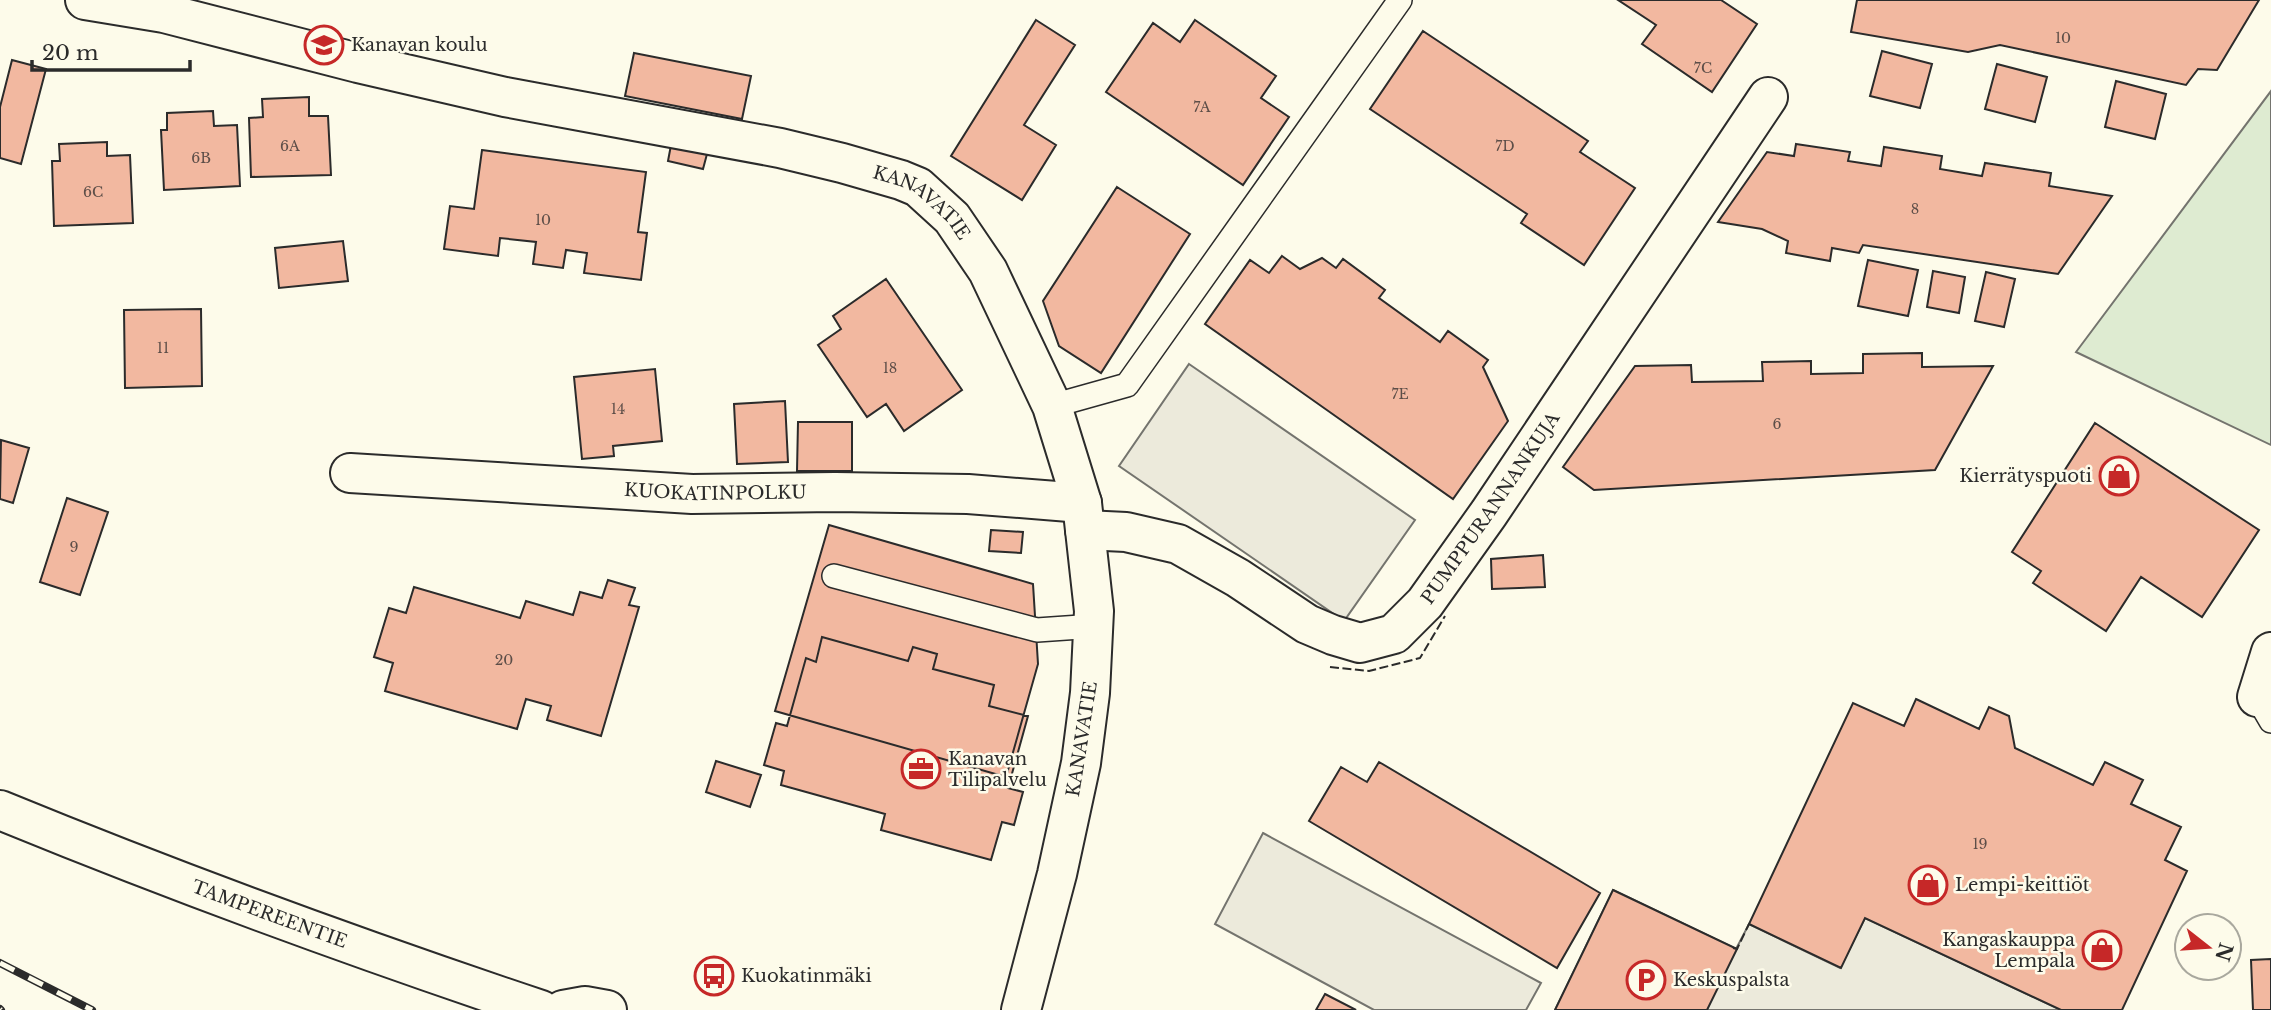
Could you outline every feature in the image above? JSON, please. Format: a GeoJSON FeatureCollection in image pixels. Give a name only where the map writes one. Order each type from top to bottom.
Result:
{"type":"FeatureCollection","features":[{"type":"Feature","properties":{"kind":"street","name":"KANAVATIE"},"geometry":{"type":"LineString","coordinates":[[85,0],[164,13],[358,63],[505,97],[780,148],[901,180],[918,187],[953,218],[988,271],[1052,406],[1083,517],[1095,626],[1081,763],[1057,874],[1021,1010]]}},
{"type":"Feature","properties":{"kind":"street","name":"PUMPPURANNANKUJA"},"geometry":{"type":"LineString","coordinates":[[1083,517],[1126,532],[1178,544],[1238,578],[1307,624],[1333,635],[1360,643],[1394,634],[1425,603],[1489,513],[1768,97]]}},
{"type":"Feature","properties":{"kind":"street","name":"KUOKATINPOLKU"},"geometry":{"type":"LineString","coordinates":[[350,473],[692,494],[968,494],[1083,517]]}},
{"type":"Feature","properties":{"kind":"street"},"geometry":{"type":"LineString","coordinates":[[2266,707],[2271,652]]}},
{"type":"Feature","properties":{"kind":"street","name":"TAMPEREENTIE"},"geometry":{"type":"LineString","coordinates":[[0,810],[396,962],[541,1010]]}},
{"type":"Feature","properties":{"kind":"street"},"geometry":{"type":"LineString","coordinates":[[563,1010],[585,1006],[607,1010]]}},
{"type":"Feature","properties":{"kind":"lane"},"geometry":{"type":"LineString","coordinates":[[1052,406],[1127,385],[1400,0]]}},
{"type":"Feature","properties":{"kind":"lane"},"geometry":{"type":"LineString","coordinates":[[834,576],[1037,630],[1095,626]]}},
{"type":"Feature","properties":{"kind":"green space"},"geometry":{"type":"Polygon","coordinates":[[[2271,91],[2271,445],[2076,352],[2271,91]]]}},
{"type":"Feature","properties":{"kind":"shaded area"},"geometry":{"type":"Polygon","coordinates":[[[1189,364],[1415,520],[1344,621],[1119,466],[1189,364]]]}},
{"type":"Feature","properties":{"kind":"shaded area"},"geometry":{"type":"Polygon","coordinates":[[[1263,833],[1541,983],[1526,1010],[1374,1010],[1215,924],[1263,833]]]}},
{"type":"Feature","properties":{"kind":"shaded area"},"geometry":{"type":"Polygon","coordinates":[[[1613,890],[1736,949],[1749,924],[1840,968],[1865,918],[2061,1010],[1555,1010],[1613,890]]]}},
{"type":"Feature","properties":{"kind":"building"},"geometry":{"type":"Polygon","coordinates":[[[1618,0],[1721,0],[1757,24],[1712,92],[1642,44],[1656,25],[1618,0]]]}},
{"type":"Feature","properties":{"kind":"building"},"geometry":{"type":"Polygon","coordinates":[[[1857,0],[2259,0],[2217,70],[2198,69],[2186,85],[2000,45],[1968,52],[1851,32],[1857,0]]]}},
{"type":"Feature","properties":{"kind":"building"},"geometry":{"type":"Polygon","coordinates":[[[1036,20],[1075,45],[1024,125],[1056,145],[1022,200],[951,156],[1036,20]]]}},
{"type":"Feature","properties":{"kind":"building"},"geometry":{"type":"Polygon","coordinates":[[[1195,20],[1276,76],[1261,98],[1289,117],[1243,185],[1106,92],[1153,23],[1180,42],[1195,20]]]}},
{"type":"Feature","properties":{"kind":"building"},"geometry":{"type":"Polygon","coordinates":[[[1423,31],[1588,141],[1580,152],[1635,188],[1584,265],[1521,223],[1527,214],[1370,109],[1423,31]]]}},
{"type":"Feature","properties":{"kind":"building"},"geometry":{"type":"Polygon","coordinates":[[[1882,51],[1932,64],[1920,108],[1870,96],[1882,51]]]}},
{"type":"Feature","properties":{"kind":"building"},"geometry":{"type":"Polygon","coordinates":[[[634,53],[751,76],[742,119],[625,96],[634,53]]]}},
{"type":"Feature","properties":{"kind":"building"},"geometry":{"type":"Polygon","coordinates":[[[12,60],[46,69],[21,164],[0,158],[0,107],[12,60]]]}},
{"type":"Feature","properties":{"kind":"building"},"geometry":{"type":"Polygon","coordinates":[[[1997,64],[2047,77],[2035,122],[1985,109],[1997,64]]]}},
{"type":"Feature","properties":{"kind":"building"},"geometry":{"type":"Polygon","coordinates":[[[2116,81],[2166,94],[2155,139],[2105,127],[2116,81]]]}},
{"type":"Feature","properties":{"kind":"building"},"geometry":{"type":"Polygon","coordinates":[[[309,97],[309,116],[328,116],[331,175],[251,177],[249,118],[263,117],[262,99],[309,97]]]}},
{"type":"Feature","properties":{"kind":"building"},"geometry":{"type":"Polygon","coordinates":[[[213,111],[214,126],[237,125],[240,186],[164,190],[161,130],[167,130],[167,113],[213,111]]]}},
{"type":"Feature","properties":{"kind":"building"},"geometry":{"type":"Polygon","coordinates":[[[107,142],[107,156],[130,155],[133,223],[54,226],[52,161],[60,161],[59,144],[107,142]]]}},
{"type":"Feature","properties":{"kind":"building"},"geometry":{"type":"Polygon","coordinates":[[[1796,144],[1850,152],[1848,161],[1881,166],[1884,147],[1942,156],[1940,169],[1982,176],[1985,163],[2051,173],[2049,186],[2112,196],[2058,274],[1863,245],[1859,253],[1832,248],[1830,261],[1786,253],[1788,241],[1762,229],[1718,222],[1767,152],[1794,156],[1796,144]]]}},
{"type":"Feature","properties":{"kind":"building"},"geometry":{"type":"Polygon","coordinates":[[[671,145],[707,154],[703,169],[668,161],[671,145]]]}},
{"type":"Feature","properties":{"kind":"building"},"geometry":{"type":"Polygon","coordinates":[[[482,150],[646,172],[638,232],[647,233],[641,280],[584,273],[587,253],[566,250],[563,268],[533,264],[536,242],[500,238],[498,256],[444,249],[450,206],[474,209],[482,150]]]}},
{"type":"Feature","properties":{"kind":"building"},"geometry":{"type":"Polygon","coordinates":[[[1117,187],[1190,234],[1101,373],[1059,346],[1043,301],[1117,187]]]}},
{"type":"Feature","properties":{"kind":"building"},"geometry":{"type":"Polygon","coordinates":[[[343,241],[348,281],[279,288],[275,248],[343,241]]]}},
{"type":"Feature","properties":{"kind":"building"},"geometry":{"type":"Polygon","coordinates":[[[1282,256],[1300,269],[1322,258],[1336,268],[1343,259],[1385,290],[1379,298],[1440,342],[1448,331],[1488,360],[1483,367],[1508,421],[1453,499],[1205,324],[1250,260],[1269,273],[1282,256]]]}},
{"type":"Feature","properties":{"kind":"building"},"geometry":{"type":"Polygon","coordinates":[[[1868,260],[1918,270],[1908,316],[1858,306],[1868,260]]]}},
{"type":"Feature","properties":{"kind":"building"},"geometry":{"type":"Polygon","coordinates":[[[1933,271],[1965,277],[1959,313],[1927,307],[1933,271]]]}},
{"type":"Feature","properties":{"kind":"building"},"geometry":{"type":"Polygon","coordinates":[[[1986,272],[2015,279],[2004,327],[1975,321],[1986,272]]]}},
{"type":"Feature","properties":{"kind":"building"},"geometry":{"type":"Polygon","coordinates":[[[886,279],[962,390],[904,431],[886,404],[867,417],[818,345],[841,329],[833,316],[886,279]]]}},
{"type":"Feature","properties":{"kind":"building"},"geometry":{"type":"Polygon","coordinates":[[[201,309],[202,386],[125,388],[124,310],[201,309]]]}},
{"type":"Feature","properties":{"kind":"building"},"geometry":{"type":"Polygon","coordinates":[[[1922,353],[1922,367],[1993,366],[1935,470],[1594,490],[1563,467],[1635,366],[1691,365],[1692,382],[1763,381],[1762,362],[1811,361],[1811,374],[1863,373],[1863,354],[1922,353]]]}},
{"type":"Feature","properties":{"kind":"building"},"geometry":{"type":"Polygon","coordinates":[[[655,369],[662,441],[613,446],[614,456],[582,459],[574,377],[655,369]]]}},
{"type":"Feature","properties":{"kind":"building"},"geometry":{"type":"Polygon","coordinates":[[[785,401],[788,462],[737,464],[734,404],[785,401]]]}},
{"type":"Feature","properties":{"kind":"building"},"geometry":{"type":"Polygon","coordinates":[[[798,422],[852,422],[852,471],[797,471],[798,422]]]}},
{"type":"Feature","properties":{"kind":"building","name":"Kierrätyspuoti"},"geometry":{"type":"Polygon","coordinates":[[[2095,423],[2259,530],[2202,617],[2141,577],[2106,631],[2033,583],[2041,571],[2012,552],[2095,423]]]}},
{"type":"Feature","properties":{"kind":"building"},"geometry":{"type":"Polygon","coordinates":[[[1,440],[29,448],[13,503],[0,499],[1,440]]]}},
{"type":"Feature","properties":{"kind":"building"},"geometry":{"type":"Polygon","coordinates":[[[67,498],[108,512],[80,595],[40,582],[67,498]]]}},
{"type":"Feature","properties":{"kind":"building"},"geometry":{"type":"Polygon","coordinates":[[[829,525],[1033,584],[1038,664],[1006,777],[775,711],[829,525]]]}},
{"type":"Feature","properties":{"kind":"building"},"geometry":{"type":"Polygon","coordinates":[[[991,530],[1023,532],[1021,553],[989,551],[991,530]]]}},
{"type":"Feature","properties":{"kind":"building"},"geometry":{"type":"Polygon","coordinates":[[[1543,555],[1545,587],[1492,589],[1491,559],[1543,555]]]}},
{"type":"Feature","properties":{"kind":"building"},"geometry":{"type":"Polygon","coordinates":[[[608,580],[635,588],[629,605],[639,607],[601,736],[547,720],[551,706],[526,699],[517,729],[385,691],[393,663],[374,657],[389,608],[406,613],[414,587],[520,618],[526,601],[573,615],[580,592],[602,598],[608,580]]]}},
{"type":"Feature","properties":{"kind":"building"},"geometry":{"type":"Polygon","coordinates":[[[822,637],[908,661],[913,647],[937,654],[933,669],[994,685],[989,706],[1028,716],[1008,788],[1023,792],[1014,825],[1002,822],[991,860],[881,830],[885,814],[781,785],[784,771],[764,765],[776,723],[787,726],[806,658],[816,662],[822,637]]]}},
{"type":"Feature","properties":{"kind":"building"},"geometry":{"type":"Polygon","coordinates":[[[1916,699],[1979,729],[1989,707],[2009,716],[2015,748],[2093,785],[2105,762],[2143,780],[2131,804],[2181,827],[2165,860],[2187,871],[2122,1010],[2061,1010],[1865,918],[1841,968],[1749,924],[1853,703],[1904,726],[1916,699]]]}},
{"type":"Feature","properties":{"kind":"building"},"geometry":{"type":"Polygon","coordinates":[[[716,761],[761,775],[750,807],[706,792],[716,761]]]}},
{"type":"Feature","properties":{"kind":"building"},"geometry":{"type":"Polygon","coordinates":[[[1379,762],[1600,893],[1557,968],[1309,821],[1341,767],[1367,782],[1379,762]]]}},
{"type":"Feature","properties":{"kind":"building","name":"Keskuspalsta"},"geometry":{"type":"Polygon","coordinates":[[[1613,890],[1737,949],[1707,1010],[1555,1010],[1613,890]]]}},
{"type":"Feature","properties":{"kind":"building"},"geometry":{"type":"Polygon","coordinates":[[[2271,959],[2271,1010],[2253,1010],[2251,960],[2271,959]]]}},
{"type":"Feature","properties":{"kind":"building"},"geometry":{"type":"Polygon","coordinates":[[[1325,994],[1356,1010],[1316,1010],[1325,994]]]}},
{"type":"Feature","properties":{"kind":"railway"},"geometry":{"type":"LineString","coordinates":[[0,963],[92,1010]]}},
{"type":"Feature","properties":{"kind":"fence"},"geometry":{"type":"LineString","coordinates":[[1330,667],[1369,671],[1420,658],[1445,616]]}},
{"type":"Feature","properties":{"kind":"fence"},"geometry":{"type":"LineString","coordinates":[[1733,948],[1737,949],[1749,924]]}},
{"type":"Feature","properties":{"kind":"place","name":"Kanavan koulu"},"geometry":{"type":"Point","coordinates":[324,45]}},
{"type":"Feature","properties":{"kind":"place","name":"Kierrätyspuoti"},"geometry":{"type":"Point","coordinates":[2119,476]}},
{"type":"Feature","properties":{"kind":"place","name":"Kanavan Tilipalvelu"},"geometry":{"type":"Point","coordinates":[921,769]}},
{"type":"Feature","properties":{"kind":"place","name":"Lempi-keittiöt"},"geometry":{"type":"Point","coordinates":[1928,885]}},
{"type":"Feature","properties":{"kind":"place","name":"Kangaskauppa Lempala"},"geometry":{"type":"Point","coordinates":[2102,950]}},
{"type":"Feature","properties":{"kind":"place","name":"Kuokatinmäki"},"geometry":{"type":"Point","coordinates":[714,976]}},
{"type":"Feature","properties":{"kind":"place","name":"Keskuspalsta"},"geometry":{"type":"Point","coordinates":[1646,980]}}]}
